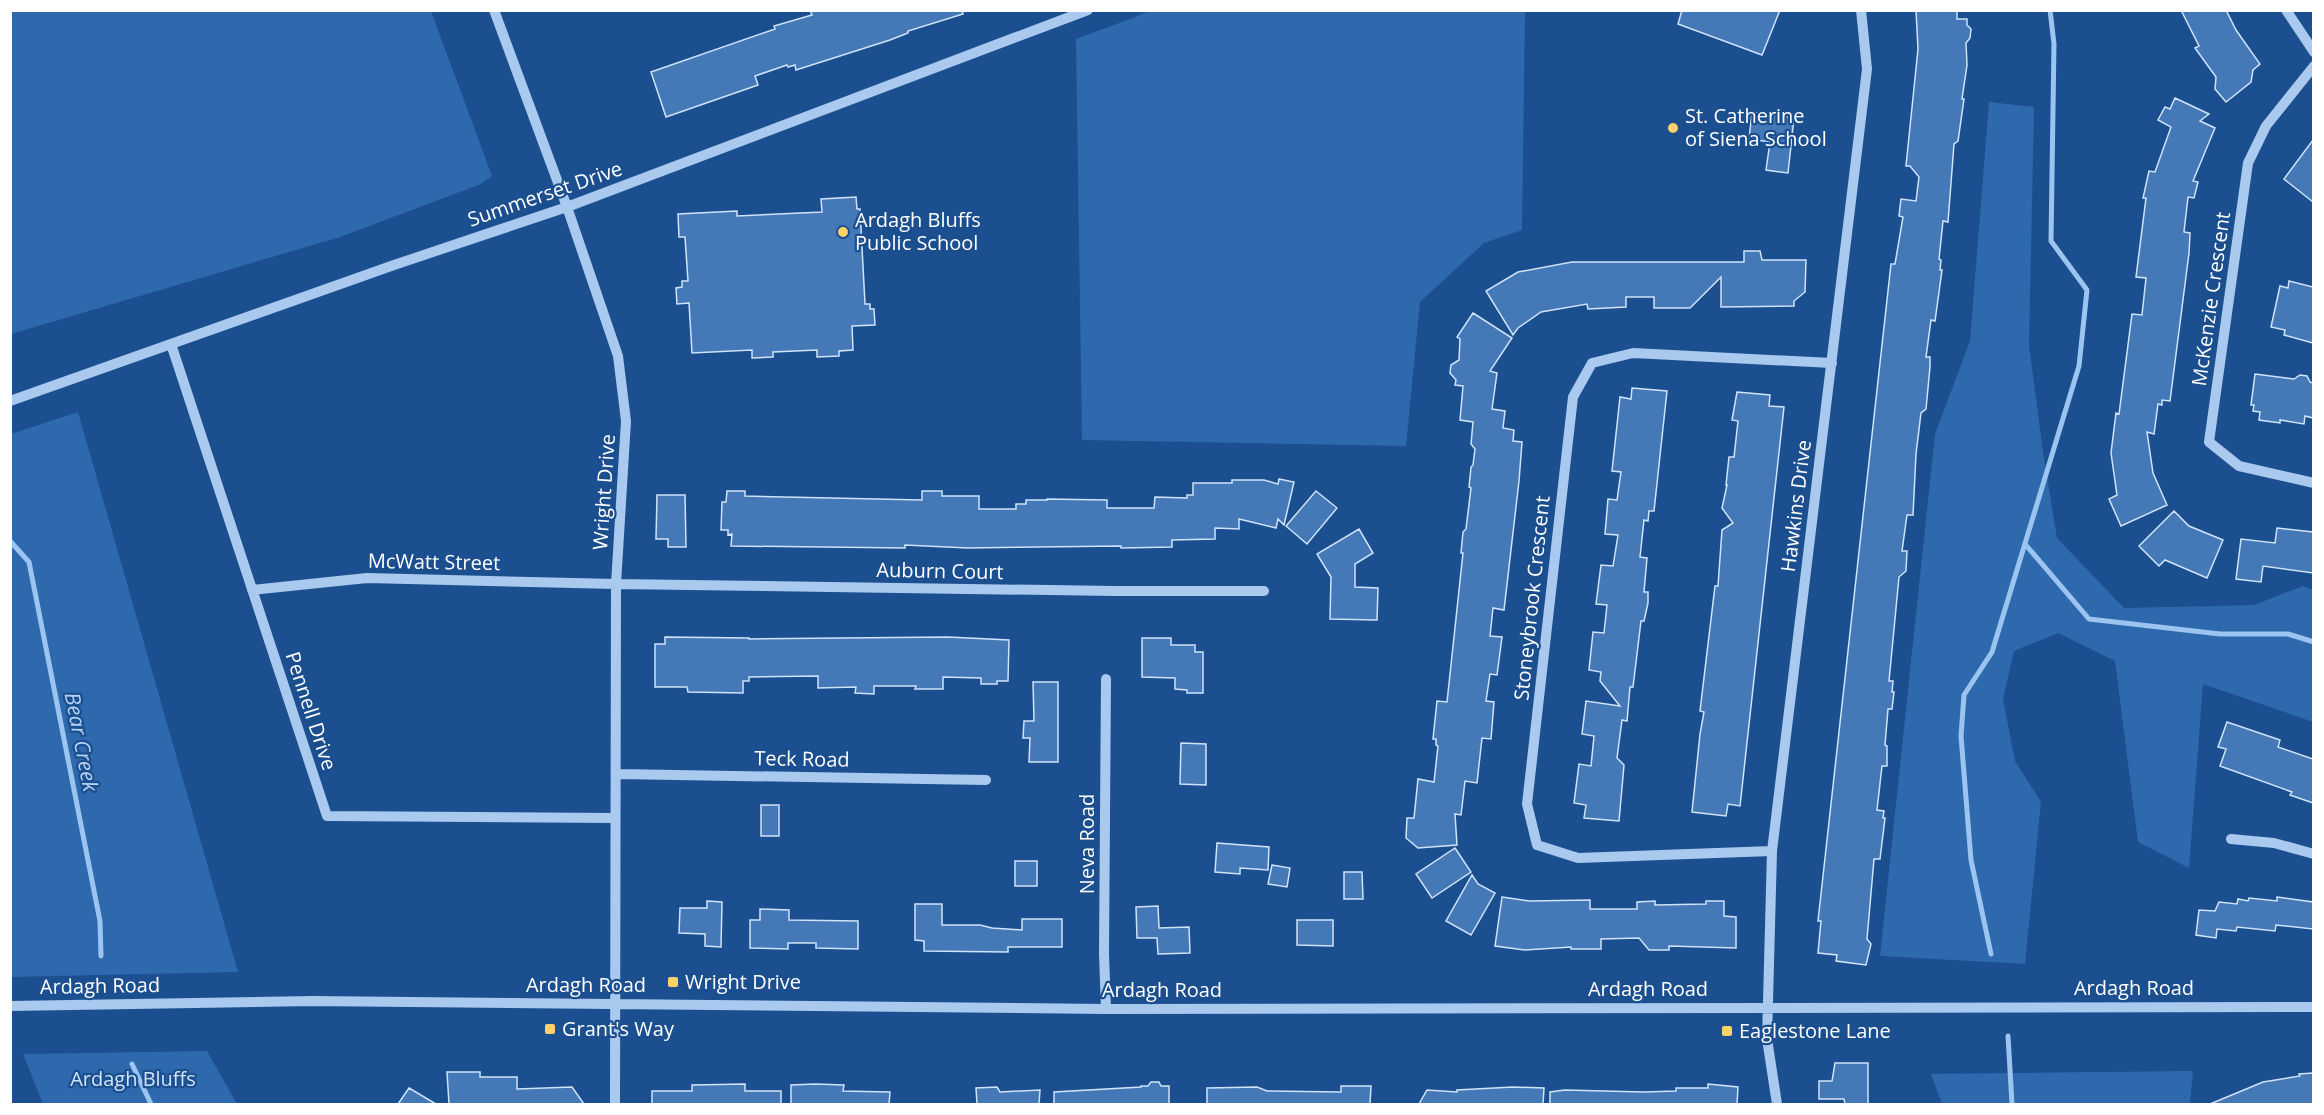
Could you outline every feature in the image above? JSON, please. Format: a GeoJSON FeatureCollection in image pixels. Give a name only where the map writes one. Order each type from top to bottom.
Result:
{"type":"FeatureCollection","features":[{"type":"Feature","properties":{"kind":"street","name":"Wright Drive"},"geometry":{"type":"LineString","coordinates":[[494,10],[567,207],[618,356],[627,431],[616,584],[615,1004]]}},
{"type":"Feature","properties":{"kind":"street","name":"Summerset Drive"},"geometry":{"type":"LineString","coordinates":[[10,401],[394,265],[567,207],[1088,10]]}},
{"type":"Feature","properties":{"kind":"street","name":"Hawkins Drive"},"geometry":{"type":"LineString","coordinates":[[1767,1008],[1772,851],[1867,69],[1861,10]]}},
{"type":"Feature","properties":{"kind":"street"},"geometry":{"type":"LineString","coordinates":[[2286,10],[2313,52]]}},
{"type":"Feature","properties":{"kind":"street","name":"McKenzie Crescent"},"geometry":{"type":"LineString","coordinates":[[2313,66],[2266,126],[2248,163],[2210,442],[2239,466],[2313,483]]}},
{"type":"Feature","properties":{"kind":"street","name":"Pennell Drive"},"geometry":{"type":"LineString","coordinates":[[171,344],[327,816],[615,818]]}},
{"type":"Feature","properties":{"kind":"street","name":"Stoneybrook Crescent"},"geometry":{"type":"LineString","coordinates":[[1772,851],[1578,858],[1537,845],[1527,804],[1573,397],[1592,363],[1633,353],[1832,363]]}},
{"type":"Feature","properties":{"kind":"street","name":"McWatt Street"},"geometry":{"type":"LineString","coordinates":[[252,590],[367,578],[616,584]]}},
{"type":"Feature","properties":{"kind":"street","name":"Auburn Court"},"geometry":{"type":"LineString","coordinates":[[616,584],[1264,591]]}},
{"type":"Feature","properties":{"kind":"street","name":"Neva Road"},"geometry":{"type":"LineString","coordinates":[[1106,679],[1104,954],[1106,1009]]}},
{"type":"Feature","properties":{"kind":"street","name":"Teck Road"},"geometry":{"type":"LineString","coordinates":[[617,774],[986,780]]}},
{"type":"Feature","properties":{"kind":"street"},"geometry":{"type":"LineString","coordinates":[[2231,839],[2274,843],[2313,854]]}},
{"type":"Feature","properties":{"kind":"street","name":"Ardagh Road"},"geometry":{"type":"LineString","coordinates":[[10,1006],[312,1001],[1106,1009],[2313,1007]]}},
{"type":"Feature","properties":{"kind":"street"},"geometry":{"type":"LineString","coordinates":[[615,1004],[615,1104]]}},
{"type":"Feature","properties":{"kind":"street"},"geometry":{"type":"LineString","coordinates":[[1767,1008],[1767,1039],[1778,1104]]}},
{"type":"Feature","properties":{"kind":"green space"},"geometry":{"type":"Polygon","coordinates":[[[10,11],[431,11],[492,176],[481,184],[340,237],[11,334],[10,11]]]}},
{"type":"Feature","properties":{"kind":"green space"},"geometry":{"type":"Polygon","coordinates":[[[1149,11],[1525,11],[1522,230],[1484,243],[1420,302],[1406,446],[1082,440],[1076,39],[1149,11]]]}},
{"type":"Feature","properties":{"kind":"green space"},"geometry":{"type":"Polygon","coordinates":[[[1989,102],[2034,107],[2029,345],[2057,538],[2124,608],[2254,605],[2303,586],[2314,590],[2313,722],[2203,684],[2189,868],[2138,842],[2115,661],[2058,633],[2014,651],[2003,699],[2015,761],[2041,802],[2025,964],[1880,956],[1935,434],[1970,341],[1989,102]]]}},
{"type":"Feature","properties":{"kind":"green space"},"geometry":{"type":"Polygon","coordinates":[[[78,412],[238,972],[11,977],[11,434],[78,412]]]}},
{"type":"Feature","properties":{"kind":"green space","name":"Ardagh Bluffs"},"geometry":{"type":"Polygon","coordinates":[[[207,1051],[237,1104],[43,1104],[23,1054],[207,1051]]]}},
{"type":"Feature","properties":{"kind":"green space"},"geometry":{"type":"Polygon","coordinates":[[[2193,1071],[2190,1104],[1942,1104],[1931,1074],[2193,1071]]]}},
{"type":"Feature","properties":{"kind":"building"},"geometry":{"type":"Polygon","coordinates":[[[810,10],[962,10],[963,14],[796,70],[795,65],[788,67],[787,65],[755,76],[758,85],[666,117],[651,72],[775,29],[774,26],[812,15],[810,10]]]}},
{"type":"Feature","properties":{"kind":"building"},"geometry":{"type":"Polygon","coordinates":[[[1682,10],[1780,10],[1762,55],[1678,24],[1682,10]]]}},
{"type":"Feature","properties":{"kind":"building"},"geometry":{"type":"Polygon","coordinates":[[[1916,10],[1957,10],[1957,19],[1967,19],[1967,25],[1971,29],[1970,38],[1966,43],[1967,65],[1962,99],[1964,99],[1958,141],[1954,144],[1948,222],[1943,221],[1939,259],[1941,260],[1940,270],[1942,270],[1935,321],[1931,320],[1926,357],[1930,357],[1930,367],[1926,409],[1921,413],[1916,454],[1913,515],[1907,515],[1902,551],[1907,551],[1906,571],[1899,577],[1889,681],[1893,681],[1892,692],[1894,692],[1892,709],[1888,709],[1885,745],[1887,746],[1887,766],[1882,766],[1877,810],[1884,811],[1883,818],[1885,818],[1880,859],[1874,859],[1867,939],[1871,944],[1866,965],[1836,961],[1837,955],[1818,953],[1821,921],[1818,921],[1891,264],[1895,264],[1903,217],[1899,216],[1901,199],[1916,201],[1919,177],[1910,166],[1906,166],[1918,49],[1916,10]]]}},
{"type":"Feature","properties":{"kind":"building"},"geometry":{"type":"Polygon","coordinates":[[[2181,10],[2226,10],[2236,30],[2260,64],[2253,70],[2251,82],[2226,102],[2215,89],[2216,77],[2195,48],[2199,46],[2181,10]]]}},
{"type":"Feature","properties":{"kind":"building"},"geometry":{"type":"Polygon","coordinates":[[[2175,98],[2209,114],[2200,121],[2215,128],[2193,181],[2198,182],[2194,198],[2188,197],[2184,232],[2190,233],[2189,253],[2170,401],[2162,400],[2162,405],[2158,404],[2154,434],[2147,432],[2153,473],[2167,505],[2121,526],[2109,499],[2117,495],[2111,453],[2116,413],[2119,414],[2132,314],[2142,315],[2146,278],[2136,277],[2146,198],[2143,198],[2149,171],[2155,172],[2171,127],[2158,120],[2165,107],[2170,109],[2175,98]]]}},
{"type":"Feature","properties":{"kind":"building"},"geometry":{"type":"Polygon","coordinates":[[[1752,112],[1794,118],[1788,173],[1766,170],[1770,142],[1749,139],[1752,112]]]}},
{"type":"Feature","properties":{"kind":"building"},"geometry":{"type":"Polygon","coordinates":[[[2313,140],[2313,202],[2284,179],[2313,140]]]}},
{"type":"Feature","properties":{"kind":"building"},"geometry":{"type":"Polygon","coordinates":[[[856,197],[857,209],[860,209],[865,304],[870,304],[870,309],[874,309],[875,325],[852,326],[853,350],[839,351],[839,356],[817,357],[817,350],[773,352],[773,357],[752,358],[752,350],[692,353],[689,303],[677,304],[676,288],[682,287],[682,281],[688,281],[685,237],[679,237],[678,214],[737,211],[737,216],[822,212],[821,199],[856,197]]]}},
{"type":"Feature","properties":{"kind":"building"},"geometry":{"type":"Polygon","coordinates":[[[1744,251],[1760,251],[1762,260],[1806,260],[1805,292],[1794,301],[1794,306],[1721,307],[1721,277],[1690,308],[1654,308],[1654,297],[1626,297],[1626,307],[1588,309],[1587,304],[1541,312],[1518,328],[1513,335],[1486,291],[1518,272],[1572,262],[1744,262],[1744,251]]]}},
{"type":"Feature","properties":{"kind":"building"},"geometry":{"type":"Polygon","coordinates":[[[2289,281],[2313,287],[2313,343],[2284,335],[2285,330],[2271,327],[2280,286],[2288,288],[2289,281]]]}},
{"type":"Feature","properties":{"kind":"building"},"geometry":{"type":"Polygon","coordinates":[[[1473,313],[1512,338],[1490,371],[1497,373],[1492,409],[1505,411],[1503,428],[1514,430],[1513,441],[1522,442],[1519,481],[1504,610],[1493,608],[1490,636],[1502,637],[1497,675],[1490,674],[1486,701],[1494,702],[1491,739],[1482,738],[1477,783],[1465,781],[1461,815],[1455,814],[1457,845],[1418,848],[1406,838],[1407,818],[1414,818],[1418,779],[1434,782],[1438,746],[1436,739],[1433,739],[1437,701],[1447,702],[1463,553],[1461,553],[1463,532],[1466,529],[1471,467],[1475,449],[1471,444],[1473,422],[1460,420],[1463,386],[1455,385],[1456,380],[1450,373],[1451,365],[1459,360],[1460,339],[1457,337],[1473,313]]]}},
{"type":"Feature","properties":{"kind":"building"},"geometry":{"type":"Polygon","coordinates":[[[2255,374],[2294,379],[2300,375],[2307,376],[2313,383],[2313,418],[2305,416],[2304,424],[2280,420],[2280,423],[2259,420],[2260,412],[2253,411],[2254,405],[2251,405],[2255,374]]]}},
{"type":"Feature","properties":{"kind":"building"},"geometry":{"type":"Polygon","coordinates":[[[1632,388],[1667,391],[1654,511],[1649,511],[1648,521],[1644,520],[1640,557],[1647,558],[1644,592],[1648,592],[1648,603],[1644,621],[1641,621],[1633,687],[1630,687],[1627,721],[1622,720],[1617,758],[1624,765],[1619,821],[1584,818],[1586,805],[1574,803],[1579,764],[1591,766],[1594,736],[1582,734],[1586,701],[1620,706],[1600,681],[1601,672],[1589,670],[1593,632],[1604,633],[1607,605],[1596,604],[1601,565],[1613,566],[1618,535],[1605,534],[1608,499],[1617,500],[1621,472],[1612,471],[1620,397],[1631,399],[1632,388]]]}},
{"type":"Feature","properties":{"kind":"building"},"geometry":{"type":"Polygon","coordinates":[[[1737,392],[1770,395],[1769,406],[1784,407],[1740,806],[1728,804],[1726,816],[1692,812],[1704,712],[1700,711],[1715,586],[1718,586],[1722,530],[1733,523],[1722,508],[1727,485],[1729,457],[1734,457],[1738,421],[1732,420],[1737,392]]]}},
{"type":"Feature","properties":{"kind":"building"},"geometry":{"type":"Polygon","coordinates":[[[1279,479],[1294,482],[1284,525],[1278,519],[1276,528],[1239,519],[1239,529],[1215,528],[1215,539],[1172,540],[1172,547],[731,546],[732,534],[728,535],[728,530],[721,530],[722,502],[726,502],[727,491],[745,491],[745,496],[922,500],[922,491],[942,491],[942,496],[979,496],[979,509],[1016,509],[1016,504],[1026,504],[1026,500],[1047,499],[1107,500],[1107,508],[1154,508],[1155,497],[1187,498],[1187,495],[1193,495],[1193,483],[1264,480],[1278,484],[1279,479]]]}},
{"type":"Feature","properties":{"kind":"building"},"geometry":{"type":"Polygon","coordinates":[[[1316,491],[1337,508],[1307,544],[1286,526],[1316,491]]]}},
{"type":"Feature","properties":{"kind":"building"},"geometry":{"type":"Polygon","coordinates":[[[657,495],[685,495],[686,547],[668,547],[668,539],[656,539],[657,495]]]}},
{"type":"Feature","properties":{"kind":"building"},"geometry":{"type":"Polygon","coordinates":[[[2174,511],[2189,526],[2223,540],[2207,578],[2165,560],[2159,566],[2139,546],[2174,511]]]}},
{"type":"Feature","properties":{"kind":"building"},"geometry":{"type":"Polygon","coordinates":[[[2277,528],[2313,532],[2313,573],[2263,566],[2261,582],[2236,579],[2241,539],[2275,543],[2277,528]]]}},
{"type":"Feature","properties":{"kind":"building"},"geometry":{"type":"Polygon","coordinates":[[[1359,529],[1373,553],[1355,564],[1355,587],[1378,588],[1377,620],[1330,619],[1331,577],[1317,554],[1359,529]]]}},
{"type":"Feature","properties":{"kind":"building"},"geometry":{"type":"Polygon","coordinates":[[[665,637],[749,639],[948,637],[1009,640],[1008,681],[981,684],[981,678],[943,677],[943,689],[915,689],[916,686],[874,686],[874,694],[855,693],[856,687],[818,688],[818,676],[749,677],[749,681],[743,681],[743,693],[688,692],[687,687],[655,687],[655,644],[665,644],[665,637]]]}},
{"type":"Feature","properties":{"kind":"building"},"geometry":{"type":"Polygon","coordinates":[[[1142,638],[1171,638],[1171,645],[1195,645],[1195,652],[1203,652],[1203,693],[1187,693],[1187,690],[1175,689],[1175,678],[1142,677],[1142,638]]]}},
{"type":"Feature","properties":{"kind":"building"},"geometry":{"type":"Polygon","coordinates":[[[1033,682],[1058,682],[1058,762],[1029,762],[1030,738],[1023,738],[1024,721],[1034,721],[1033,682]]]}},
{"type":"Feature","properties":{"kind":"building"},"geometry":{"type":"Polygon","coordinates":[[[2227,722],[2280,740],[2278,747],[2313,759],[2313,803],[2290,795],[2292,792],[2220,766],[2226,749],[2218,747],[2227,722]]]}},
{"type":"Feature","properties":{"kind":"building"},"geometry":{"type":"Polygon","coordinates":[[[1181,743],[1206,744],[1206,785],[1180,784],[1181,743]]]}},
{"type":"Feature","properties":{"kind":"building"},"geometry":{"type":"Polygon","coordinates":[[[761,805],[779,805],[779,836],[761,836],[761,805]]]}},
{"type":"Feature","properties":{"kind":"building"},"geometry":{"type":"Polygon","coordinates":[[[1217,843],[1269,847],[1268,870],[1240,868],[1240,874],[1215,872],[1217,843]]]}},
{"type":"Feature","properties":{"kind":"building"},"geometry":{"type":"Polygon","coordinates":[[[1455,848],[1471,872],[1432,898],[1416,874],[1455,848]]]}},
{"type":"Feature","properties":{"kind":"building"},"geometry":{"type":"Polygon","coordinates":[[[1015,861],[1037,861],[1037,886],[1015,886],[1015,861]]]}},
{"type":"Feature","properties":{"kind":"building"},"geometry":{"type":"Polygon","coordinates":[[[1272,865],[1290,868],[1287,887],[1268,884],[1272,865]]]}},
{"type":"Feature","properties":{"kind":"building"},"geometry":{"type":"Polygon","coordinates":[[[1344,872],[1362,872],[1363,899],[1344,899],[1344,872]]]}},
{"type":"Feature","properties":{"kind":"building"},"geometry":{"type":"Polygon","coordinates":[[[1472,875],[1478,884],[1495,893],[1471,935],[1446,921],[1472,875]]]}},
{"type":"Feature","properties":{"kind":"building"},"geometry":{"type":"Polygon","coordinates":[[[1502,897],[1529,901],[1590,900],[1590,909],[1637,909],[1637,902],[1655,901],[1655,905],[1706,904],[1706,901],[1724,901],[1724,916],[1736,917],[1736,948],[1669,946],[1669,950],[1649,950],[1639,938],[1601,939],[1601,949],[1571,949],[1571,947],[1525,950],[1495,946],[1502,897]]]}},
{"type":"Feature","properties":{"kind":"building"},"geometry":{"type":"Polygon","coordinates":[[[2277,897],[2313,902],[2313,929],[2276,925],[2275,931],[2237,927],[2236,931],[2217,929],[2216,938],[2196,935],[2199,910],[2215,911],[2219,902],[2237,904],[2238,899],[2248,901],[2249,898],[2277,901],[2277,897]]]}},
{"type":"Feature","properties":{"kind":"building"},"geometry":{"type":"Polygon","coordinates":[[[707,901],[722,902],[721,947],[705,946],[705,934],[679,933],[680,908],[707,908],[707,901]]]}},
{"type":"Feature","properties":{"kind":"building"},"geometry":{"type":"Polygon","coordinates":[[[915,904],[942,904],[942,925],[980,925],[1022,930],[1022,919],[1062,919],[1062,947],[1008,947],[1008,952],[924,951],[924,941],[915,940],[915,904]]]}},
{"type":"Feature","properties":{"kind":"building"},"geometry":{"type":"Polygon","coordinates":[[[1158,906],[1159,928],[1189,927],[1190,953],[1158,954],[1157,938],[1137,938],[1136,907],[1158,906]]]}},
{"type":"Feature","properties":{"kind":"building"},"geometry":{"type":"Polygon","coordinates":[[[760,909],[789,910],[789,920],[858,921],[858,949],[816,948],[816,943],[788,943],[788,949],[750,948],[750,920],[760,920],[760,909]]]}},
{"type":"Feature","properties":{"kind":"building"},"geometry":{"type":"Polygon","coordinates":[[[1297,920],[1333,920],[1333,946],[1297,945],[1297,920]]]}},
{"type":"Feature","properties":{"kind":"building"},"geometry":{"type":"Polygon","coordinates":[[[1835,1063],[1868,1063],[1868,1104],[1845,1104],[1844,1099],[1819,1099],[1819,1081],[1832,1081],[1835,1063]]]}},
{"type":"Feature","properties":{"kind":"building"},"geometry":{"type":"Polygon","coordinates":[[[447,1072],[480,1072],[480,1077],[517,1077],[517,1089],[572,1087],[584,1104],[449,1104],[447,1072]]]}},
{"type":"Feature","properties":{"kind":"building"},"geometry":{"type":"Polygon","coordinates":[[[2313,1073],[2313,1104],[2210,1104],[2263,1082],[2313,1073]]]}},
{"type":"Feature","properties":{"kind":"building"},"geometry":{"type":"Polygon","coordinates":[[[1151,1082],[1169,1086],[1169,1104],[1054,1104],[1054,1092],[1141,1087],[1148,1086],[1151,1082]]]}},
{"type":"Feature","properties":{"kind":"building"},"geometry":{"type":"Polygon","coordinates":[[[745,1084],[745,1091],[781,1091],[781,1104],[652,1104],[652,1091],[692,1091],[692,1085],[745,1084]]]}},
{"type":"Feature","properties":{"kind":"building"},"geometry":{"type":"Polygon","coordinates":[[[1708,1084],[1738,1087],[1737,1104],[1550,1104],[1550,1092],[1565,1090],[1676,1091],[1676,1088],[1708,1088],[1708,1084]]]}},
{"type":"Feature","properties":{"kind":"building"},"geometry":{"type":"Polygon","coordinates":[[[791,1085],[844,1085],[843,1091],[890,1092],[889,1104],[791,1104],[791,1085]]]}},
{"type":"Feature","properties":{"kind":"building"},"geometry":{"type":"Polygon","coordinates":[[[1341,1086],[1371,1086],[1370,1104],[1207,1104],[1207,1088],[1257,1087],[1267,1091],[1341,1092],[1341,1086]]]}},
{"type":"Feature","properties":{"kind":"building"},"geometry":{"type":"Polygon","coordinates":[[[997,1087],[1000,1092],[1040,1090],[1039,1104],[977,1104],[976,1088],[997,1087]]]}},
{"type":"Feature","properties":{"kind":"building"},"geometry":{"type":"Polygon","coordinates":[[[409,1088],[436,1104],[398,1104],[409,1088]]]}},
{"type":"Feature","properties":{"kind":"building"},"geometry":{"type":"Polygon","coordinates":[[[1544,1088],[1543,1104],[1419,1104],[1427,1090],[1457,1092],[1457,1090],[1544,1088]]]}},
{"type":"Feature","properties":{"kind":"waterway"},"geometry":{"type":"LineString","coordinates":[[1991,954],[1971,860],[1961,736],[1964,695],[1992,652],[2079,366],[2087,290],[2051,241],[2054,44],[2050,10]]}},
{"type":"Feature","properties":{"kind":"waterway","name":"Bear Creek"},"geometry":{"type":"LineString","coordinates":[[10,541],[29,562],[100,921],[101,956]]}},
{"type":"Feature","properties":{"kind":"waterway"},"geometry":{"type":"LineString","coordinates":[[2025,544],[2089,619],[2220,634],[2288,634],[2314,642]]}},
{"type":"Feature","properties":{"kind":"waterway"},"geometry":{"type":"LineString","coordinates":[[2008,1036],[2012,1104]]}},
{"type":"Feature","properties":{"kind":"waterway","name":"Bear Creek"},"geometry":{"type":"LineString","coordinates":[[132,1064],[151,1104]]}},
{"type":"Feature","properties":{"kind":"place","name":"St. Catherine of Siena School"},"geometry":{"type":"Point","coordinates":[1673,128]}},
{"type":"Feature","properties":{"kind":"place","name":"Ardagh Bluffs Public School"},"geometry":{"type":"Point","coordinates":[843,232]}},
{"type":"Feature","properties":{"kind":"place","name":"Wright Drive"},"geometry":{"type":"Point","coordinates":[673,982]}},
{"type":"Feature","properties":{"kind":"place","name":"Grant's Way"},"geometry":{"type":"Point","coordinates":[550,1029]}},
{"type":"Feature","properties":{"kind":"place","name":"Eaglestone Lane"},"geometry":{"type":"Point","coordinates":[1727,1031]}}]}
